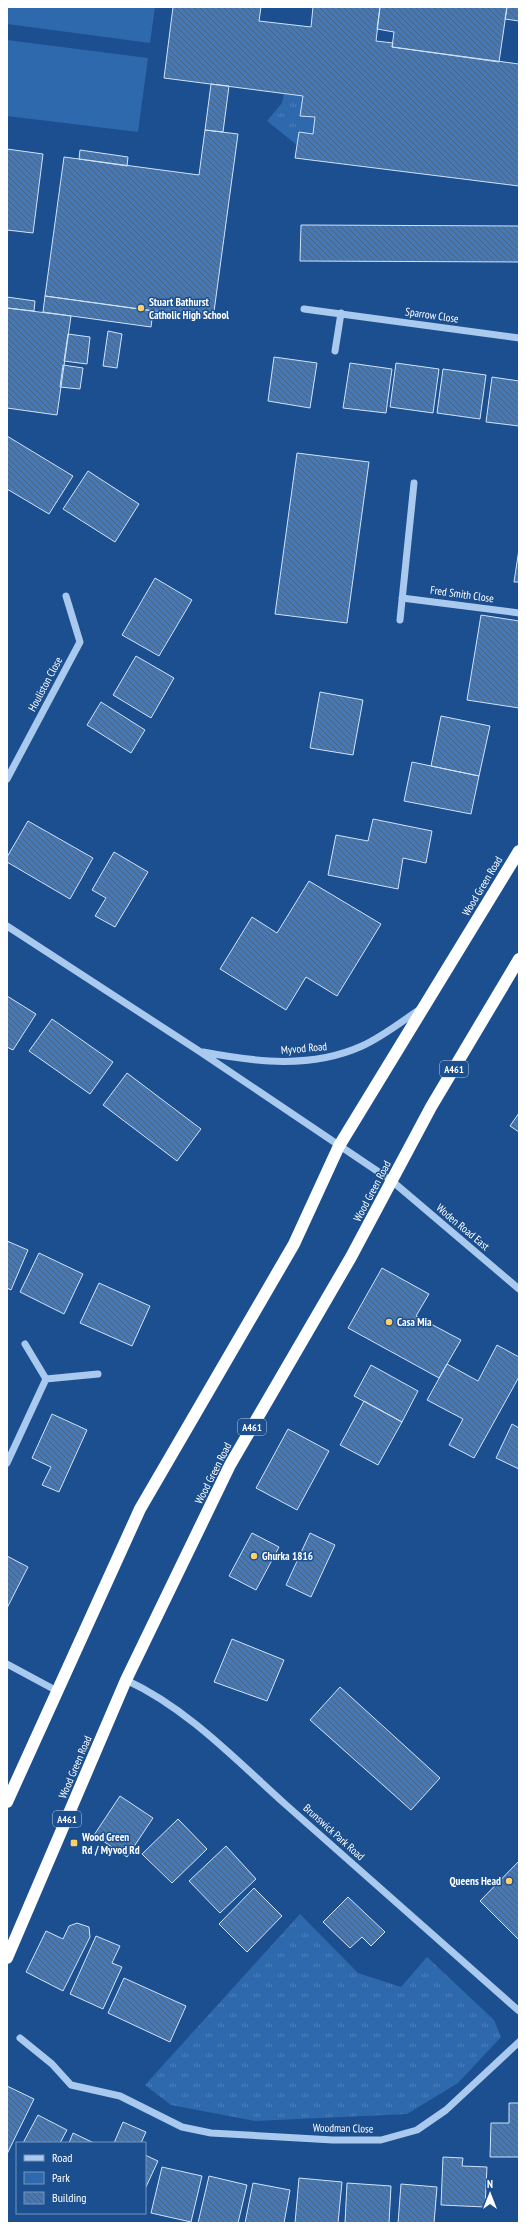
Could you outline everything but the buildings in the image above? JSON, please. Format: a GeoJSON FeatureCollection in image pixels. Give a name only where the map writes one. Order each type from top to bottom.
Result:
{"type":"FeatureCollection","features":[{"type":"Feature","properties":{"kind":"highway","name":"Wood Green Road"},"geometry":{"type":"LineString","coordinates":[[7,1802],[59,1692],[140,1509],[294,1244],[339,1146],[519,851]]}},
{"type":"Feature","properties":{"kind":"highway","name":"Wood Green Road"},"geometry":{"type":"LineString","coordinates":[[7,1958],[126,1680],[230,1465],[351,1257],[431,1106],[519,959]]}},
{"type":"Feature","properties":{"kind":"street","name":"Sparrow Close"},"geometry":{"type":"LineString","coordinates":[[304,309],[519,338]]}},
{"type":"Feature","properties":{"kind":"street"},"geometry":{"type":"LineString","coordinates":[[335,351],[341,313]]}},
{"type":"Feature","properties":{"kind":"street"},"geometry":{"type":"LineString","coordinates":[[400,620],[414,483]]}},
{"type":"Feature","properties":{"kind":"street","name":"Houliston Close"},"geometry":{"type":"LineString","coordinates":[[7,778],[80,642],[66,596]]}},
{"type":"Feature","properties":{"kind":"street","name":"Fred Smith Close"},"geometry":{"type":"LineString","coordinates":[[402,598],[519,613]]}},
{"type":"Feature","properties":{"kind":"street","name":"Myvod Road"},"geometry":{"type":"LineString","coordinates":[[7,926],[199,1051],[339,1146]]}},
{"type":"Feature","properties":{"kind":"street","name":"Myvod Road"},"geometry":{"type":"LineString","coordinates":[[199,1051],[244,1060],[288,1062],[325,1059],[363,1046],[422,1008]]}},
{"type":"Feature","properties":{"kind":"street","name":"Woden Road East"},"geometry":{"type":"LineString","coordinates":[[339,1146],[392,1181],[519,1289]]}},
{"type":"Feature","properties":{"kind":"street"},"geometry":{"type":"LineString","coordinates":[[25,1344],[46,1379]]}},
{"type":"Feature","properties":{"kind":"street"},"geometry":{"type":"LineString","coordinates":[[46,1379],[98,1374]]}},
{"type":"Feature","properties":{"kind":"street"},"geometry":{"type":"LineString","coordinates":[[7,1463],[46,1379]]}},
{"type":"Feature","properties":{"kind":"street"},"geometry":{"type":"LineString","coordinates":[[7,1664],[59,1692]]}},
{"type":"Feature","properties":{"kind":"street","name":"Brunswick Park Road"},"geometry":{"type":"LineString","coordinates":[[126,1680],[147,1689],[168,1703],[205,1733],[519,2011]]}},
{"type":"Feature","properties":{"kind":"street","name":"Woodman Close"},"geometry":{"type":"LineString","coordinates":[[20,2038],[52,2064],[71,2084],[120,2096],[182,2127],[211,2133],[333,2140],[381,2140],[417,2130],[446,2110],[519,2042]]}},
{"type":"Feature","properties":{"kind":"green space"},"geometry":{"type":"Polygon","coordinates":[[[7,7],[155,7],[150,43],[7,24],[7,7]]]}},
{"type":"Feature","properties":{"kind":"green space"},"geometry":{"type":"Polygon","coordinates":[[[7,40],[148,58],[138,132],[7,116],[7,40]]]}},
{"type":"Feature","properties":{"kind":"green space"},"geometry":{"type":"Polygon","coordinates":[[[284,94],[303,96],[300,115],[315,117],[313,134],[299,132],[297,145],[267,121],[282,103],[284,94]]]}},
{"type":"Feature","properties":{"kind":"green space"},"geometry":{"type":"Polygon","coordinates":[[[300,1914],[358,1973],[401,1987],[427,1957],[494,2020],[501,2037],[458,2083],[407,2114],[255,2121],[171,2105],[145,2085],[300,1914]]]}},
{"type":"Feature","properties":{"kind":"place","name":"Stuart Bathurst Catholic High School"},"geometry":{"type":"Point","coordinates":[141,308]}},
{"type":"Feature","properties":{"kind":"place","name":"Casa Mia"},"geometry":{"type":"Point","coordinates":[389,1322]}},
{"type":"Feature","properties":{"kind":"place","name":"Ghurka 1816"},"geometry":{"type":"Point","coordinates":[254,1556]}},
{"type":"Feature","properties":{"kind":"place","name":"Wood Green Rd / Myvod Rd"},"geometry":{"type":"Point","coordinates":[74,1843]}},
{"type":"Feature","properties":{"kind":"place","name":"Queens Head"},"geometry":{"type":"Point","coordinates":[509,1881]}}]}
